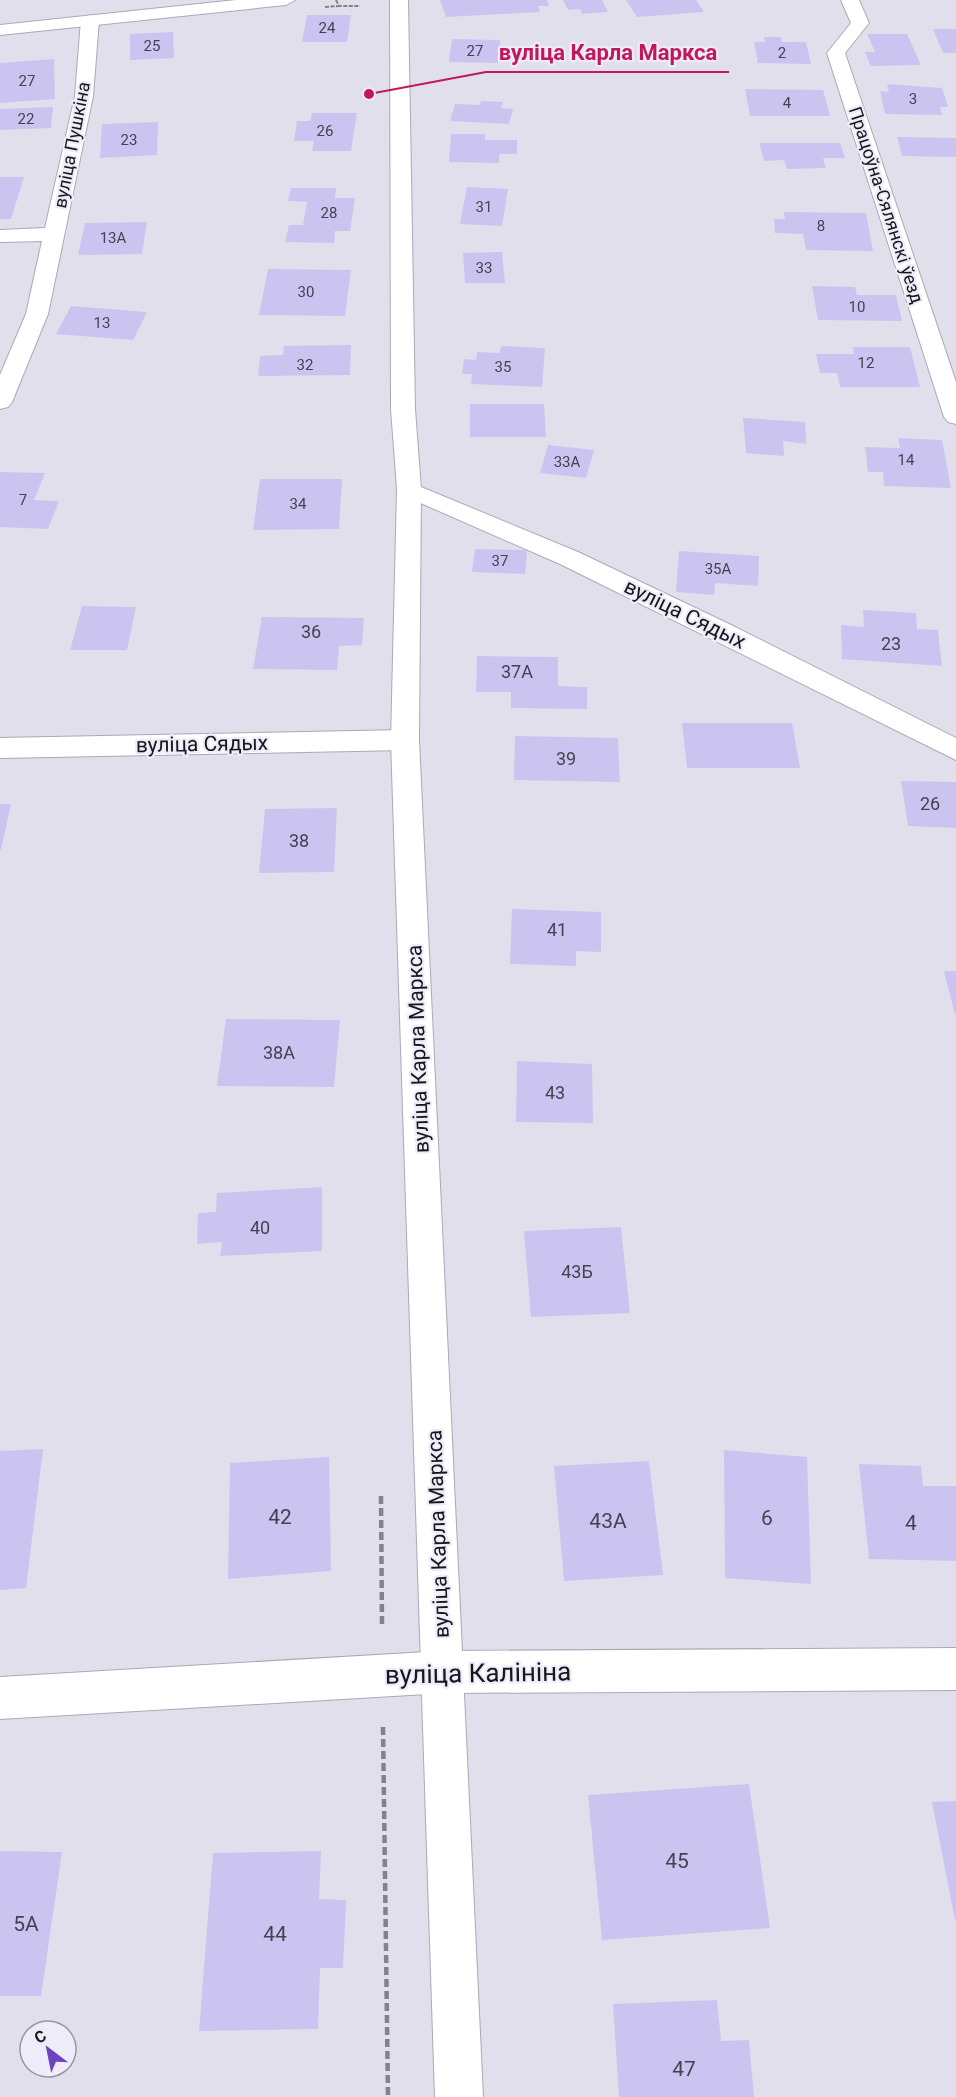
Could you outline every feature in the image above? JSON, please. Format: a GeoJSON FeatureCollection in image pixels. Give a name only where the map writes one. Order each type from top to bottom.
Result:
{"type":"FeatureCollection","features":[{"type":"Feature","properties":{"kind":"street"},"geometry":{"type":"LineString","coordinates":[[0,30],[286,0]]}},
{"type":"Feature","properties":{"kind":"street","name":"вуліца Карла Маркса"},"geometry":{"type":"LineString","coordinates":[[399,0],[403,409],[409,489],[405,740],[444,1672],[459,2097]]}},
{"type":"Feature","properties":{"kind":"street","name":"Працоўна-Сялянскі ўезд"},"geometry":{"type":"LineString","coordinates":[[850,0],[860,23],[836,53],[956,417]]}},
{"type":"Feature","properties":{"kind":"street","name":"вуліца Пушкіна"},"geometry":{"type":"LineString","coordinates":[[0,402],[37,314],[84,96],[90,20]]}},
{"type":"Feature","properties":{"kind":"street","name":"вуліца Пушкіна"},"geometry":{"type":"LineString","coordinates":[[0,236],[54,234]]}},
{"type":"Feature","properties":{"kind":"street","name":"вуліца Сядых"},"geometry":{"type":"LineString","coordinates":[[409,489],[569,558],[720,630],[956,750]]}},
{"type":"Feature","properties":{"kind":"street","name":"вуліца Сядых"},"geometry":{"type":"LineString","coordinates":[[0,748],[405,740]]}},
{"type":"Feature","properties":{"kind":"street","name":"вуліца Калініна"},"geometry":{"type":"LineString","coordinates":[[0,1698],[444,1672],[956,1669]]}},
{"type":"Feature","properties":{"kind":"building"},"geometry":{"type":"Polygon","coordinates":[[[440,0],[547,0],[549,6],[538,6],[540,12],[446,17],[440,0]]]}},
{"type":"Feature","properties":{"kind":"building"},"geometry":{"type":"Polygon","coordinates":[[[563,0],[602,0],[608,12],[582,14],[580,9],[568,10],[563,0]]]}},
{"type":"Feature","properties":{"kind":"building"},"geometry":{"type":"Polygon","coordinates":[[[626,0],[696,0],[704,12],[637,17],[626,0]]]}},
{"type":"Feature","properties":{"kind":"building"},"geometry":{"type":"Polygon","coordinates":[[[307,15],[351,15],[347,42],[302,42],[307,15]]]}},
{"type":"Feature","properties":{"kind":"building"},"geometry":{"type":"Polygon","coordinates":[[[933,29],[956,29],[956,53],[943,53],[933,29]]]}},
{"type":"Feature","properties":{"kind":"building"},"geometry":{"type":"Polygon","coordinates":[[[173,32],[174,58],[130,60],[130,34],[173,32]]]}},
{"type":"Feature","properties":{"kind":"building"},"geometry":{"type":"Polygon","coordinates":[[[867,34],[907,34],[921,65],[871,66],[865,52],[875,52],[867,34]]]}},
{"type":"Feature","properties":{"kind":"building"},"geometry":{"type":"Polygon","coordinates":[[[764,37],[781,37],[782,42],[806,42],[811,64],[758,63],[754,42],[765,42],[764,37]]]}},
{"type":"Feature","properties":{"kind":"building"},"geometry":{"type":"Polygon","coordinates":[[[452,39],[500,40],[498,63],[449,62],[452,39]]]}},
{"type":"Feature","properties":{"kind":"building"},"geometry":{"type":"Polygon","coordinates":[[[54,59],[55,99],[0,103],[0,63],[54,59]]]}},
{"type":"Feature","properties":{"kind":"building"},"geometry":{"type":"Polygon","coordinates":[[[887,84],[942,88],[948,107],[940,107],[942,115],[885,114],[880,91],[889,92],[887,84]]]}},
{"type":"Feature","properties":{"kind":"building"},"geometry":{"type":"Polygon","coordinates":[[[745,89],[823,90],[830,116],[750,116],[745,89]]]}},
{"type":"Feature","properties":{"kind":"building"},"geometry":{"type":"Polygon","coordinates":[[[481,101],[503,102],[501,108],[513,109],[509,124],[450,121],[455,104],[480,105],[481,101]]]}},
{"type":"Feature","properties":{"kind":"building"},"geometry":{"type":"Polygon","coordinates":[[[53,107],[51,128],[0,130],[0,109],[53,107]]]}},
{"type":"Feature","properties":{"kind":"building"},"geometry":{"type":"Polygon","coordinates":[[[312,113],[357,113],[351,151],[312,151],[314,141],[294,141],[297,121],[310,121],[312,113]]]}},
{"type":"Feature","properties":{"kind":"building"},"geometry":{"type":"Polygon","coordinates":[[[158,122],[157,155],[100,158],[102,124],[158,122]]]}},
{"type":"Feature","properties":{"kind":"building"},"geometry":{"type":"Polygon","coordinates":[[[451,134],[485,134],[485,140],[517,140],[517,154],[499,154],[499,163],[449,162],[451,134]]]}},
{"type":"Feature","properties":{"kind":"building"},"geometry":{"type":"Polygon","coordinates":[[[897,137],[956,138],[956,157],[902,156],[897,137]]]}},
{"type":"Feature","properties":{"kind":"building"},"geometry":{"type":"Polygon","coordinates":[[[759,143],[840,143],[845,158],[823,158],[826,168],[787,169],[784,160],[764,161],[759,143]]]}},
{"type":"Feature","properties":{"kind":"building"},"geometry":{"type":"Polygon","coordinates":[[[0,177],[24,177],[11,219],[0,219],[0,177]]]}},
{"type":"Feature","properties":{"kind":"building"},"geometry":{"type":"Polygon","coordinates":[[[467,187],[508,189],[502,226],[460,224],[467,187]]]}},
{"type":"Feature","properties":{"kind":"building"},"geometry":{"type":"Polygon","coordinates":[[[291,188],[336,188],[335,198],[355,198],[350,231],[335,231],[334,243],[285,242],[289,225],[303,225],[307,202],[288,201],[291,188]]]}},
{"type":"Feature","properties":{"kind":"building"},"geometry":{"type":"Polygon","coordinates":[[[784,212],[866,213],[873,251],[806,250],[803,234],[775,233],[774,219],[785,219],[784,212]]]}},
{"type":"Feature","properties":{"kind":"building"},"geometry":{"type":"Polygon","coordinates":[[[147,222],[142,254],[78,255],[85,223],[147,222]]]}},
{"type":"Feature","properties":{"kind":"building"},"geometry":{"type":"Polygon","coordinates":[[[502,252],[505,283],[465,283],[463,253],[502,252]]]}},
{"type":"Feature","properties":{"kind":"building"},"geometry":{"type":"Polygon","coordinates":[[[268,269],[351,270],[345,316],[259,315],[268,269]]]}},
{"type":"Feature","properties":{"kind":"building"},"geometry":{"type":"Polygon","coordinates":[[[812,286],[855,287],[857,295],[896,295],[902,321],[818,320],[812,286]]]}},
{"type":"Feature","properties":{"kind":"building"},"geometry":{"type":"Polygon","coordinates":[[[71,306],[147,312],[133,340],[56,334],[71,306]]]}},
{"type":"Feature","properties":{"kind":"building"},"geometry":{"type":"Polygon","coordinates":[[[351,345],[350,375],[258,376],[260,356],[283,355],[284,346],[351,345]]]}},
{"type":"Feature","properties":{"kind":"building"},"geometry":{"type":"Polygon","coordinates":[[[501,346],[545,348],[542,387],[471,384],[472,374],[462,374],[464,359],[476,360],[477,352],[500,353],[501,346]]]}},
{"type":"Feature","properties":{"kind":"building"},"geometry":{"type":"Polygon","coordinates":[[[853,347],[910,347],[920,387],[840,387],[837,373],[820,373],[816,354],[854,354],[853,347]]]}},
{"type":"Feature","properties":{"kind":"building"},"geometry":{"type":"Polygon","coordinates":[[[470,404],[544,404],[546,437],[470,437],[470,404]]]}},
{"type":"Feature","properties":{"kind":"building"},"geometry":{"type":"Polygon","coordinates":[[[743,418],[805,422],[806,444],[783,441],[784,456],[746,453],[743,418]]]}},
{"type":"Feature","properties":{"kind":"building"},"geometry":{"type":"Polygon","coordinates":[[[898,438],[942,440],[951,488],[884,486],[883,472],[868,472],[865,447],[900,448],[898,438]]]}},
{"type":"Feature","properties":{"kind":"building"},"geometry":{"type":"Polygon","coordinates":[[[548,445],[594,450],[586,478],[540,473],[548,445]]]}},
{"type":"Feature","properties":{"kind":"building"},"geometry":{"type":"Polygon","coordinates":[[[0,472],[45,473],[34,500],[59,501],[48,529],[0,527],[0,472]]]}},
{"type":"Feature","properties":{"kind":"building"},"geometry":{"type":"Polygon","coordinates":[[[260,479],[342,479],[339,529],[253,530],[260,479]]]}},
{"type":"Feature","properties":{"kind":"building"},"geometry":{"type":"Polygon","coordinates":[[[475,549],[527,550],[525,574],[472,572],[475,549]]]}},
{"type":"Feature","properties":{"kind":"building"},"geometry":{"type":"Polygon","coordinates":[[[679,551],[759,556],[758,586],[715,583],[714,595],[676,592],[679,551]]]}},
{"type":"Feature","properties":{"kind":"building"},"geometry":{"type":"Polygon","coordinates":[[[82,606],[136,607],[127,650],[70,650],[82,606]]]}},
{"type":"Feature","properties":{"kind":"building"},"geometry":{"type":"Polygon","coordinates":[[[863,610],[916,613],[917,629],[938,630],[942,666],[842,659],[841,625],[864,627],[863,610]]]}},
{"type":"Feature","properties":{"kind":"building"},"geometry":{"type":"Polygon","coordinates":[[[262,617],[364,618],[362,645],[339,646],[337,670],[253,669],[262,617]]]}},
{"type":"Feature","properties":{"kind":"building"},"geometry":{"type":"Polygon","coordinates":[[[477,656],[558,657],[558,686],[587,687],[587,709],[511,708],[511,692],[476,692],[477,656]]]}},
{"type":"Feature","properties":{"kind":"building"},"geometry":{"type":"Polygon","coordinates":[[[682,723],[792,723],[800,768],[687,768],[682,723]]]}},
{"type":"Feature","properties":{"kind":"building"},"geometry":{"type":"Polygon","coordinates":[[[515,736],[618,738],[620,782],[514,780],[515,736]]]}},
{"type":"Feature","properties":{"kind":"building"},"geometry":{"type":"Polygon","coordinates":[[[901,781],[956,782],[956,828],[908,826],[901,781]]]}},
{"type":"Feature","properties":{"kind":"building"},"geometry":{"type":"Polygon","coordinates":[[[0,804],[11,804],[1,850],[0,850],[0,804]]]}},
{"type":"Feature","properties":{"kind":"building"},"geometry":{"type":"Polygon","coordinates":[[[337,808],[334,872],[259,873],[265,809],[337,808]]]}},
{"type":"Feature","properties":{"kind":"building"},"geometry":{"type":"Polygon","coordinates":[[[512,909],[601,912],[601,952],[576,951],[576,966],[510,964],[512,909]]]}},
{"type":"Feature","properties":{"kind":"building"},"geometry":{"type":"Polygon","coordinates":[[[944,971],[956,971],[956,1014],[955,1014],[944,971]]]}},
{"type":"Feature","properties":{"kind":"building"},"geometry":{"type":"Polygon","coordinates":[[[226,1019],[340,1020],[334,1087],[217,1086],[226,1019]]]}},
{"type":"Feature","properties":{"kind":"building"},"geometry":{"type":"Polygon","coordinates":[[[517,1061],[592,1064],[593,1123],[516,1122],[517,1061]]]}},
{"type":"Feature","properties":{"kind":"building"},"geometry":{"type":"Polygon","coordinates":[[[322,1187],[322,1251],[220,1256],[222,1242],[197,1244],[198,1213],[216,1212],[217,1193],[322,1187]]]}},
{"type":"Feature","properties":{"kind":"building"},"geometry":{"type":"Polygon","coordinates":[[[621,1227],[630,1313],[531,1317],[524,1231],[621,1227]]]}},
{"type":"Feature","properties":{"kind":"building"},"geometry":{"type":"Polygon","coordinates":[[[43,1449],[26,1588],[0,1590],[0,1451],[43,1449]]]}},
{"type":"Feature","properties":{"kind":"building"},"geometry":{"type":"Polygon","coordinates":[[[724,1450],[807,1457],[811,1584],[725,1578],[724,1450]]]}},
{"type":"Feature","properties":{"kind":"building"},"geometry":{"type":"Polygon","coordinates":[[[329,1457],[331,1571],[228,1579],[230,1463],[329,1457]]]}},
{"type":"Feature","properties":{"kind":"building"},"geometry":{"type":"Polygon","coordinates":[[[649,1461],[663,1575],[564,1581],[554,1466],[649,1461]]]}},
{"type":"Feature","properties":{"kind":"building"},"geometry":{"type":"Polygon","coordinates":[[[859,1464],[921,1466],[923,1486],[956,1486],[956,1561],[869,1559],[859,1464]]]}},
{"type":"Feature","properties":{"kind":"building"},"geometry":{"type":"Polygon","coordinates":[[[749,1784],[770,1928],[602,1940],[588,1795],[749,1784]]]}},
{"type":"Feature","properties":{"kind":"building"},"geometry":{"type":"Polygon","coordinates":[[[956,1801],[956,1920],[955,1920],[932,1802],[956,1801]]]}},
{"type":"Feature","properties":{"kind":"building"},"geometry":{"type":"Polygon","coordinates":[[[0,1851],[62,1852],[41,1996],[0,1996],[0,1851]]]}},
{"type":"Feature","properties":{"kind":"building"},"geometry":{"type":"Polygon","coordinates":[[[321,1851],[319,1899],[346,1900],[343,1968],[320,1968],[318,2029],[199,2031],[213,1853],[321,1851]]]}},
{"type":"Feature","properties":{"kind":"building"},"geometry":{"type":"Polygon","coordinates":[[[717,2000],[721,2041],[749,2040],[754,2097],[619,2097],[613,2004],[717,2000]]]}},
{"type":"Feature","properties":{"kind":"place","name":"вуліца Карла Маркса"},"geometry":{"type":"Point","coordinates":[369,94]}}]}
